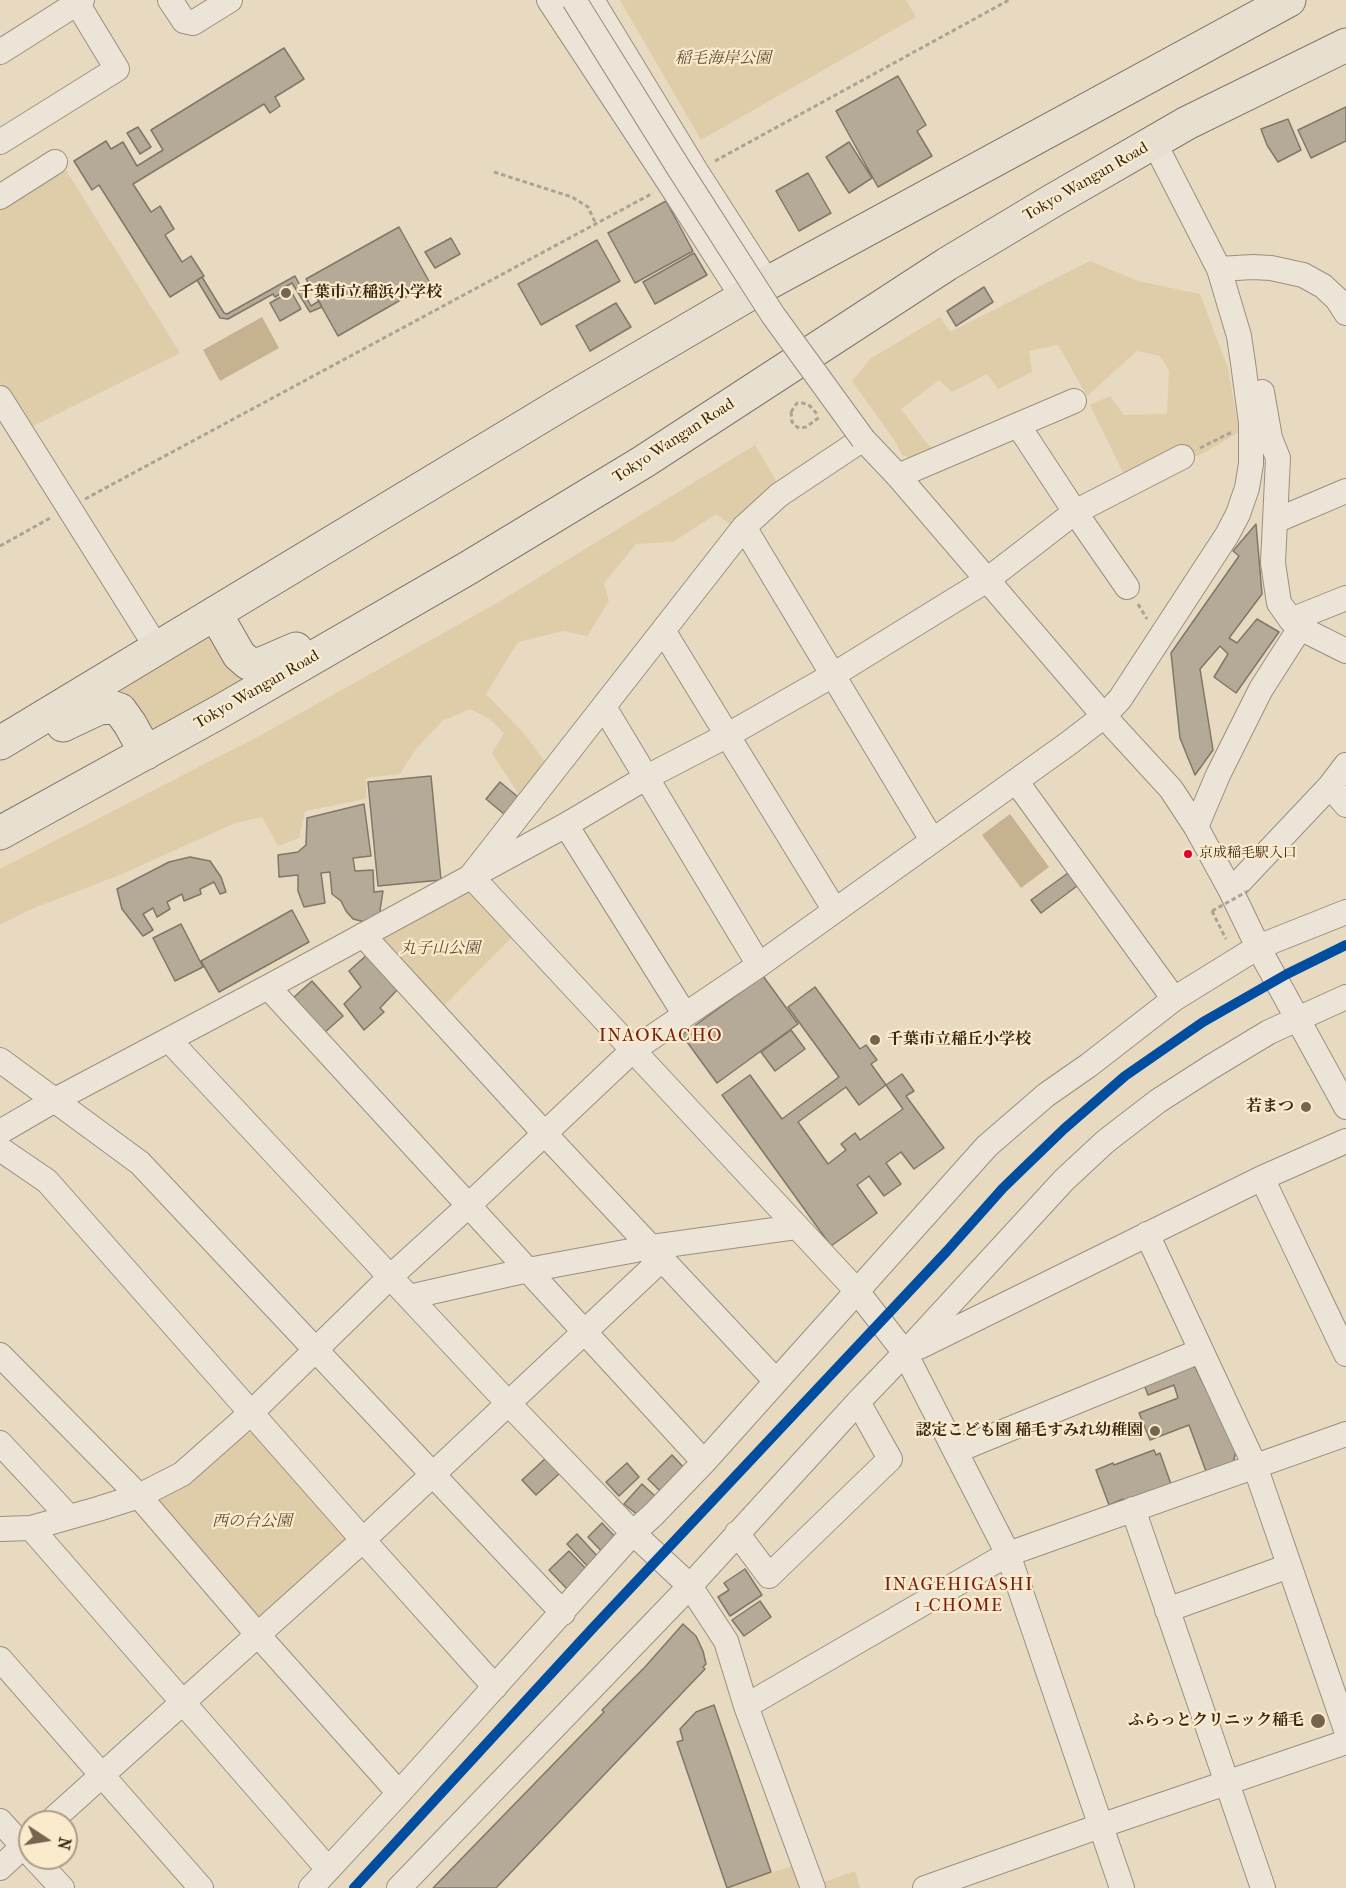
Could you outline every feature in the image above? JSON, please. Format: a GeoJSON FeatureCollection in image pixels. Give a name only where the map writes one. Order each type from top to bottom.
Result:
{"type":"FeatureCollection","features":[{"type":"Feature","properties":{"kind":"highway"},"geometry":{"type":"LineString","coordinates":[[0,743],[755,290],[1289,0]]}},
{"type":"Feature","properties":{"kind":"highway","name":"Tokyo Wangan Road"},"geometry":{"type":"LineString","coordinates":[[0,833],[146,753],[468,568],[643,462],[972,248],[1187,123],[1346,45]]}},
{"type":"Feature","properties":{"kind":"highway"},"geometry":{"type":"LineString","coordinates":[[215,613],[243,660],[254,665],[374,623]]}},
{"type":"Feature","properties":{"kind":"highway"},"geometry":{"type":"LineString","coordinates":[[0,749],[72,722],[99,708],[111,707],[120,710],[146,753]]}},
{"type":"Feature","properties":{"kind":"street"},"geometry":{"type":"LineString","coordinates":[[170,0],[184,21],[193,24],[230,0]]}},
{"type":"Feature","properties":{"kind":"street"},"geometry":{"type":"LineString","coordinates":[[549,0],[670,184],[755,290]]}},
{"type":"Feature","properties":{"kind":"street"},"geometry":{"type":"LineString","coordinates":[[574,0],[773,315],[863,439],[898,476],[1104,716],[1171,789],[1240,891],[1258,946],[1346,1107]]}},
{"type":"Feature","properties":{"kind":"street"},"geometry":{"type":"LineString","coordinates":[[592,0],[696,171],[755,290]]}},
{"type":"Feature","properties":{"kind":"street"},"geometry":{"type":"LineString","coordinates":[[0,52],[79,2],[117,69],[0,142]]}},
{"type":"Feature","properties":{"kind":"street"},"geometry":{"type":"LineString","coordinates":[[0,1529],[31,1528],[139,1497],[182,1474],[251,1413],[390,1276],[468,1206],[633,1050],[759,965],[834,909],[1069,743],[1104,716],[1120,699],[1227,535],[1238,514],[1247,488],[1251,464],[1251,423],[1239,336],[1219,269],[1154,142]]}},
{"type":"Feature","properties":{"kind":"street"},"geometry":{"type":"LineString","coordinates":[[0,197],[55,162]]}},
{"type":"Feature","properties":{"kind":"street"},"geometry":{"type":"LineString","coordinates":[[1219,269],[1271,268],[1303,275],[1335,288],[1336,299],[1346,313]]}},
{"type":"Feature","properties":{"kind":"street"},"geometry":{"type":"LineString","coordinates":[[1243,363],[1260,379],[1270,438],[1278,458],[1273,563],[1279,603],[1295,624],[1346,651]]}},
{"type":"Feature","properties":{"kind":"street"},"geometry":{"type":"LineString","coordinates":[[898,476],[1074,401]]}},
{"type":"Feature","properties":{"kind":"street"},"geometry":{"type":"LineString","coordinates":[[2,407],[157,648]]}},
{"type":"Feature","properties":{"kind":"street"},"geometry":{"type":"LineString","coordinates":[[1018,425],[1127,588]]}},
{"type":"Feature","properties":{"kind":"street"},"geometry":{"type":"LineString","coordinates":[[471,876],[744,527],[779,495],[863,439]]}},
{"type":"Feature","properties":{"kind":"street"},"geometry":{"type":"LineString","coordinates":[[0,1132],[54,1100],[268,987],[566,825],[647,777],[728,735],[833,675],[987,580],[1075,512],[1182,457]]}},
{"type":"Feature","properties":{"kind":"street"},"geometry":{"type":"LineString","coordinates":[[1275,521],[1346,491]]}},
{"type":"Feature","properties":{"kind":"street"},"geometry":{"type":"LineString","coordinates":[[744,527],[932,840]]}},
{"type":"Feature","properties":{"kind":"street"},"geometry":{"type":"LineString","coordinates":[[1196,827],[1218,775],[1295,624],[1346,598]]}},
{"type":"Feature","properties":{"kind":"street"},"geometry":{"type":"LineString","coordinates":[[663,632],[834,909]]}},
{"type":"Feature","properties":{"kind":"street"},"geometry":{"type":"LineString","coordinates":[[604,707],[759,965]]}},
{"type":"Feature","properties":{"kind":"street"},"geometry":{"type":"LineString","coordinates":[[1240,891],[1346,765]]}},
{"type":"Feature","properties":{"kind":"street"},"geometry":{"type":"LineString","coordinates":[[1016,781],[1174,999]]}},
{"type":"Feature","properties":{"kind":"street"},"geometry":{"type":"LineString","coordinates":[[1330,786],[1346,805]]}},
{"type":"Feature","properties":{"kind":"street"},"geometry":{"type":"LineString","coordinates":[[566,825],[685,1014]]}},
{"type":"Feature","properties":{"kind":"street"},"geometry":{"type":"LineString","coordinates":[[471,876],[860,1295],[903,1351],[1008,1554],[1122,1888]]}},
{"type":"Feature","properties":{"kind":"street"},"geometry":{"type":"LineString","coordinates":[[311,1888],[776,1381],[860,1295],[987,1146],[1046,1095],[1174,999],[1258,946],[1346,912]]}},
{"type":"Feature","properties":{"kind":"street"},"geometry":{"type":"LineString","coordinates":[[363,935],[544,1134],[776,1381]]}},
{"type":"Feature","properties":{"kind":"street"},"geometry":{"type":"LineString","coordinates":[[268,987],[704,1462]]}},
{"type":"Feature","properties":{"kind":"street"},"geometry":{"type":"LineString","coordinates":[[399,1888],[737,1533],[903,1351],[1064,1180],[1106,1141],[1158,1101],[1211,1066],[1269,1032],[1346,997]]}},
{"type":"Feature","properties":{"kind":"street"},"geometry":{"type":"LineString","coordinates":[[169,1040],[507,1402],[636,1536],[687,1584],[726,1641],[746,1706],[813,1888]]}},
{"type":"Feature","properties":{"kind":"street"},"geometry":{"type":"LineString","coordinates":[[0,1060],[140,1163],[563,1613]]}},
{"type":"Feature","properties":{"kind":"street"},"geometry":{"type":"LineString","coordinates":[[903,1351],[1262,1178],[1346,1141]]}},
{"type":"Feature","properties":{"kind":"street"},"geometry":{"type":"LineString","coordinates":[[0,1149],[46,1181],[495,1687]]}},
{"type":"Feature","properties":{"kind":"street"},"geometry":{"type":"LineString","coordinates":[[1262,1178],[1346,1354]]}},
{"type":"Feature","properties":{"kind":"street"},"geometry":{"type":"LineString","coordinates":[[409,1297],[528,1270],[657,1253],[796,1227]]}},
{"type":"Feature","properties":{"kind":"street"},"geometry":{"type":"LineString","coordinates":[[1147,1234],[1255,1466],[1346,1730]]}},
{"type":"Feature","properties":{"kind":"street"},"geometry":{"type":"LineString","coordinates":[[63,1810],[363,1540],[584,1331],[657,1253]]}},
{"type":"Feature","properties":{"kind":"street"},"geometry":{"type":"LineString","coordinates":[[956,1451],[1200,1351]]}},
{"type":"Feature","properties":{"kind":"street"},"geometry":{"type":"LineString","coordinates":[[0,1355],[139,1497],[399,1794]]}},
{"type":"Feature","properties":{"kind":"street"},"geometry":{"type":"LineString","coordinates":[[737,1533],[769,1576],[890,1459],[858,1402]]}},
{"type":"Feature","properties":{"kind":"street"},"geometry":{"type":"LineString","coordinates":[[746,1706],[1008,1554],[1346,1434]]}},
{"type":"Feature","properties":{"kind":"street"},"geometry":{"type":"LineString","coordinates":[[0,1443],[69,1517]]}},
{"type":"Feature","properties":{"kind":"street"},"geometry":{"type":"LineString","coordinates":[[1133,1509],[1263,1888]]}},
{"type":"Feature","properties":{"kind":"street"},"geometry":{"type":"LineString","coordinates":[[31,1528],[328,1869]]}},
{"type":"Feature","properties":{"kind":"street"},"geometry":{"type":"LineString","coordinates":[[1167,1610],[1289,1566]]}},
{"type":"Feature","properties":{"kind":"street"},"geometry":{"type":"LineString","coordinates":[[0,1659],[201,1888]]}},
{"type":"Feature","properties":{"kind":"street"},"geometry":{"type":"LineString","coordinates":[[925,1888],[1346,1742]]}},
{"type":"Feature","properties":{"kind":"street"},"geometry":{"type":"LineString","coordinates":[[0,1821],[18,1839]]}},
{"type":"Feature","properties":{"kind":"street"},"geometry":{"type":"LineString","coordinates":[[0,1868],[18,1857]]}},
{"type":"Feature","properties":{"kind":"street"},"geometry":{"type":"LineString","coordinates":[[46,1870],[62,1888]]}},
{"type":"Feature","properties":{"kind":"path"},"geometry":{"type":"LineString","coordinates":[[696,171],[1009,0]]}},
{"type":"Feature","properties":{"kind":"path"},"geometry":{"type":"LineString","coordinates":[[494,172],[572,197],[588,207],[596,224]]}},
{"type":"Feature","properties":{"kind":"path"},"geometry":{"type":"LineString","coordinates":[[76,504],[670,184]]}},
{"type":"Feature","properties":{"kind":"path"},"geometry":{"type":"LineString","coordinates":[[823,421],[816,413],[810,406],[803,403],[797,403],[790,418],[794,425],[806,428],[813,422],[821,416],[828,410]]}},
{"type":"Feature","properties":{"kind":"path"},"geometry":{"type":"LineString","coordinates":[[1182,457],[1251,423]]}},
{"type":"Feature","properties":{"kind":"path"},"geometry":{"type":"LineString","coordinates":[[0,546],[59,513]]}},
{"type":"Feature","properties":{"kind":"path"},"geometry":{"type":"LineString","coordinates":[[1127,588],[1159,639]]}},
{"type":"Feature","properties":{"kind":"path"},"geometry":{"type":"LineString","coordinates":[[1226,939],[1212,910],[1240,891]]}},
{"type":"Feature","properties":{"kind":"green space","name":"稲毛海岸公園"},"geometry":{"type":"Polygon","coordinates":[[[620,0],[906,0],[916,17],[701,140],[620,0]]]}},
{"type":"Feature","properties":{"kind":"green space"},"geometry":{"type":"Polygon","coordinates":[[[64,167],[180,353],[29,428],[0,383],[0,207],[64,167]]]}},
{"type":"Feature","properties":{"kind":"green space"},"geometry":{"type":"Polygon","coordinates":[[[1090,261],[1138,281],[1200,294],[1228,368],[1239,432],[1202,454],[1126,479],[1090,405],[1110,396],[1124,415],[1167,414],[1169,371],[1160,356],[1137,351],[1087,396],[1058,345],[1029,351],[1032,372],[998,389],[987,374],[952,392],[939,380],[901,409],[929,446],[940,449],[912,459],[902,455],[895,441],[852,381],[870,359],[940,317],[950,332],[1090,261]]]}},
{"type":"Feature","properties":{"kind":"green space"},"geometry":{"type":"Polygon","coordinates":[[[755,445],[781,489],[735,528],[716,514],[673,542],[636,544],[604,583],[609,601],[587,636],[563,631],[518,642],[486,694],[523,732],[549,767],[523,801],[492,753],[504,733],[491,720],[470,709],[442,721],[416,749],[400,774],[366,778],[366,799],[305,811],[299,838],[278,846],[262,817],[235,823],[122,874],[29,910],[0,925],[0,869],[263,734],[497,603],[755,445]]]}},
{"type":"Feature","properties":{"kind":"green space"},"geometry":{"type":"Polygon","coordinates":[[[213,634],[254,677],[154,735],[112,693],[213,634]]]}},
{"type":"Feature","properties":{"kind":"green space","name":"丸子山公園"},"geometry":{"type":"Polygon","coordinates":[[[462,890],[473,890],[513,936],[439,1011],[382,944],[382,934],[462,890]]]}},
{"type":"Feature","properties":{"kind":"green space","name":"西の台公園"},"geometry":{"type":"Polygon","coordinates":[[[247,1433],[258,1433],[345,1532],[345,1544],[267,1618],[253,1618],[154,1507],[158,1496],[200,1470],[247,1433]]]}},
{"type":"Feature","properties":{"kind":"green space"},"geometry":{"type":"Polygon","coordinates":[[[795,1865],[803,1888],[728,1888],[795,1865]]]}},
{"type":"Feature","properties":{"kind":"green space"},"geometry":{"type":"Polygon","coordinates":[[[855,1871],[860,1888],[822,1888],[821,1883],[855,1871]]]}},
{"type":"Feature","properties":{"kind":"shaded area"},"geometry":{"type":"Polygon","coordinates":[[[262,317],[279,348],[220,381],[203,350],[262,317]]]}},
{"type":"Feature","properties":{"kind":"shaded area"},"geometry":{"type":"Polygon","coordinates":[[[1010,814],[1049,867],[1021,888],[982,835],[1010,814]]]}},
{"type":"Feature","properties":{"kind":"building"},"geometry":{"type":"Polygon","coordinates":[[[284,48],[304,79],[275,97],[280,106],[270,113],[264,104],[133,184],[151,212],[160,206],[174,229],[165,235],[182,262],[191,256],[204,276],[170,297],[99,185],[92,190],[74,161],[106,141],[111,149],[123,142],[137,166],[163,150],[151,130],[284,48]]]}},
{"type":"Feature","properties":{"kind":"building"},"geometry":{"type":"Polygon","coordinates":[[[898,76],[926,125],[917,131],[932,156],[878,187],[836,111],[898,76]]]}},
{"type":"Feature","properties":{"kind":"building"},"geometry":{"type":"Polygon","coordinates":[[[1346,107],[1346,141],[1311,158],[1298,130],[1346,107]]]}},
{"type":"Feature","properties":{"kind":"building"},"geometry":{"type":"Polygon","coordinates":[[[1288,119],[1301,150],[1278,162],[1267,145],[1261,129],[1288,119]]]}},
{"type":"Feature","properties":{"kind":"building"},"geometry":{"type":"Polygon","coordinates":[[[138,127],[151,147],[140,154],[127,133],[138,127]]]}},
{"type":"Feature","properties":{"kind":"building"},"geometry":{"type":"Polygon","coordinates":[[[849,142],[872,178],[849,193],[826,157],[849,142]]]}},
{"type":"Feature","properties":{"kind":"building"},"geometry":{"type":"Polygon","coordinates":[[[808,173],[831,213],[799,231],[776,191],[808,173]]]}},
{"type":"Feature","properties":{"kind":"building"},"geometry":{"type":"Polygon","coordinates":[[[666,201],[693,251],[635,283],[608,233],[666,201]]]}},
{"type":"Feature","properties":{"kind":"building"},"geometry":{"type":"Polygon","coordinates":[[[399,227],[430,283],[338,336],[306,279],[399,227]]]}},
{"type":"Feature","properties":{"kind":"building"},"geometry":{"type":"Polygon","coordinates":[[[451,238],[460,254],[435,268],[425,252],[451,238]]]}},
{"type":"Feature","properties":{"kind":"building"},"geometry":{"type":"Polygon","coordinates":[[[597,240],[620,281],[541,325],[518,284],[597,240]]]}},
{"type":"Feature","properties":{"kind":"building"},"geometry":{"type":"Polygon","coordinates":[[[694,253],[707,275],[655,304],[643,282],[694,253]]]}},
{"type":"Feature","properties":{"kind":"building"},"geometry":{"type":"Polygon","coordinates":[[[295,276],[311,306],[319,301],[322,307],[310,312],[292,283],[283,288],[285,291],[275,297],[273,294],[228,319],[220,318],[197,280],[202,277],[224,313],[227,314],[295,276]]]}},
{"type":"Feature","properties":{"kind":"building"},"geometry":{"type":"Polygon","coordinates":[[[984,287],[993,302],[956,326],[947,311],[984,287]]]}},
{"type":"Feature","properties":{"kind":"building"},"geometry":{"type":"Polygon","coordinates":[[[291,291],[301,309],[280,321],[270,303],[291,291]]]}},
{"type":"Feature","properties":{"kind":"building"},"geometry":{"type":"Polygon","coordinates":[[[616,303],[631,327],[590,351],[576,326],[616,303]]]}},
{"type":"Feature","properties":{"kind":"building"},"geometry":{"type":"Polygon","coordinates":[[[1256,524],[1262,594],[1229,638],[1237,643],[1257,619],[1279,632],[1236,693],[1214,677],[1228,654],[1220,646],[1200,669],[1213,750],[1195,775],[1180,738],[1171,653],[1239,556],[1233,551],[1256,524]]]}},
{"type":"Feature","properties":{"kind":"building"},"geometry":{"type":"Polygon","coordinates":[[[431,776],[441,880],[378,886],[368,782],[431,776]]]}},
{"type":"Feature","properties":{"kind":"building"},"geometry":{"type":"Polygon","coordinates":[[[500,782],[518,797],[504,814],[486,799],[500,782]]]}},
{"type":"Feature","properties":{"kind":"building"},"geometry":{"type":"Polygon","coordinates":[[[364,804],[371,856],[353,858],[355,871],[373,870],[374,892],[383,891],[379,917],[369,923],[353,919],[341,901],[332,894],[330,872],[321,873],[325,903],[304,907],[298,891],[298,875],[279,877],[278,855],[298,852],[306,845],[307,818],[364,804]]]}},
{"type":"Feature","properties":{"kind":"building"},"geometry":{"type":"Polygon","coordinates":[[[190,857],[210,861],[221,877],[226,892],[220,894],[214,882],[200,889],[201,894],[184,901],[182,894],[167,902],[170,909],[157,917],[153,908],[143,914],[153,930],[143,936],[122,909],[117,889],[169,862],[190,857]]]}},
{"type":"Feature","properties":{"kind":"building"},"geometry":{"type":"Polygon","coordinates":[[[1068,873],[1077,886],[1041,913],[1031,900],[1068,873]]]}},
{"type":"Feature","properties":{"kind":"building"},"geometry":{"type":"Polygon","coordinates":[[[292,910],[309,942],[219,992],[201,961],[292,910]]]}},
{"type":"Feature","properties":{"kind":"building"},"geometry":{"type":"Polygon","coordinates":[[[181,924],[203,967],[175,981],[153,938],[181,924]]]}},
{"type":"Feature","properties":{"kind":"building"},"geometry":{"type":"Polygon","coordinates":[[[369,953],[399,988],[380,1008],[384,1012],[364,1030],[344,1004],[361,987],[349,971],[369,953]]]}},
{"type":"Feature","properties":{"kind":"building"},"geometry":{"type":"Polygon","coordinates":[[[763,976],[798,1024],[717,1083],[682,1035],[763,976]]]}},
{"type":"Feature","properties":{"kind":"building"},"geometry":{"type":"Polygon","coordinates":[[[312,981],[343,1016],[324,1033],[293,998],[312,981]]]}},
{"type":"Feature","properties":{"kind":"building"},"geometry":{"type":"Polygon","coordinates":[[[815,987],[860,1049],[866,1045],[877,1060],[871,1064],[886,1085],[902,1074],[914,1091],[906,1096],[944,1148],[914,1169],[901,1152],[886,1163],[901,1184],[884,1196],[869,1176],[857,1185],[877,1213],[831,1246],[722,1095],[750,1075],[782,1119],[839,1077],[788,1007],[815,987]],[[886,1085],[859,1105],[846,1087],[798,1122],[828,1164],[846,1150],[841,1144],[855,1133],[860,1140],[903,1109],[886,1085]]]}},
{"type":"Feature","properties":{"kind":"building"},"geometry":{"type":"Polygon","coordinates":[[[791,1030],[805,1049],[775,1071],[761,1052],[791,1030]]]}},
{"type":"Feature","properties":{"kind":"building"},"geometry":{"type":"Polygon","coordinates":[[[1186,1364],[1195,1367],[1236,1450],[1233,1464],[1207,1474],[1189,1425],[1150,1440],[1139,1413],[1178,1398],[1174,1385],[1148,1395],[1143,1382],[1186,1364]]]}},
{"type":"Feature","properties":{"kind":"building"},"geometry":{"type":"Polygon","coordinates":[[[1154,1450],[1156,1455],[1160,1453],[1172,1487],[1125,1504],[1123,1499],[1109,1505],[1096,1470],[1154,1450]]]}},
{"type":"Feature","properties":{"kind":"building"},"geometry":{"type":"Polygon","coordinates":[[[672,1455],[687,1471],[663,1494],[648,1479],[672,1455]]]}},
{"type":"Feature","properties":{"kind":"building"},"geometry":{"type":"Polygon","coordinates":[[[546,1458],[560,1473],[536,1495],[522,1480],[546,1458]]]}},
{"type":"Feature","properties":{"kind":"building"},"geometry":{"type":"Polygon","coordinates":[[[627,1463],[639,1477],[619,1496],[606,1482],[627,1463]]]}},
{"type":"Feature","properties":{"kind":"building"},"geometry":{"type":"Polygon","coordinates":[[[642,1484],[656,1497],[639,1516],[624,1504],[642,1484]]]}},
{"type":"Feature","properties":{"kind":"building"},"geometry":{"type":"Polygon","coordinates":[[[602,1523],[620,1542],[606,1556],[588,1537],[602,1523]]]}},
{"type":"Feature","properties":{"kind":"building"},"geometry":{"type":"Polygon","coordinates":[[[577,1534],[600,1559],[590,1569],[567,1544],[577,1534]]]}},
{"type":"Feature","properties":{"kind":"building"},"geometry":{"type":"Polygon","coordinates":[[[569,1551],[588,1571],[568,1590],[549,1570],[569,1551]]]}},
{"type":"Feature","properties":{"kind":"building"},"geometry":{"type":"Polygon","coordinates":[[[745,1569],[762,1595],[730,1616],[718,1597],[729,1590],[724,1583],[745,1569]]]}},
{"type":"Feature","properties":{"kind":"building"},"geometry":{"type":"Polygon","coordinates":[[[760,1601],[771,1617],[744,1636],[732,1620],[760,1601]]]}},
{"type":"Feature","properties":{"kind":"building"},"geometry":{"type":"Polygon","coordinates":[[[683,1624],[696,1636],[703,1651],[705,1669],[496,1888],[433,1888],[604,1712],[602,1710],[645,1667],[683,1624]]]}},
{"type":"Feature","properties":{"kind":"building"},"geometry":{"type":"Polygon","coordinates":[[[714,1705],[771,1872],[727,1888],[677,1742],[683,1740],[680,1729],[696,1712],[714,1705]]]}},
{"type":"Feature","properties":{"kind":"transit line"},"geometry":{"type":"LineString","coordinates":[[354,1888],[1003,1188],[1064,1129],[1125,1076],[1203,1022],[1287,974],[1346,945]]}},
{"type":"Feature","properties":{"kind":"place","name":"千葉市立稲浜小学校"},"geometry":{"type":"Point","coordinates":[286,293]}},
{"type":"Feature","properties":{"kind":"place","name":"京成稲毛駅入口"},"geometry":{"type":"Point","coordinates":[1188,854]}},
{"type":"Feature","properties":{"kind":"place","name":"千葉市立稲丘小学校"},"geometry":{"type":"Point","coordinates":[875,1040]}},
{"type":"Feature","properties":{"kind":"place","name":"若まつ"},"geometry":{"type":"Point","coordinates":[1306,1107]}},
{"type":"Feature","properties":{"kind":"place","name":"認定こども園 稲毛すみれ幼稚園"},"geometry":{"type":"Point","coordinates":[1155,1431]}},
{"type":"Feature","properties":{"kind":"place","name":"ふらっとクリニック稲毛"},"geometry":{"type":"Point","coordinates":[1318,1721]}},
{"type":"Feature","properties":{"kind":"district","name":"INAOKACHO"},"geometry":{"type":"Point","coordinates":[661,1037]}},
{"type":"Feature","properties":{"kind":"district","name":"INAGEHIGASHI 1-CHOME"},"geometry":{"type":"Point","coordinates":[959,1596]}}]}
